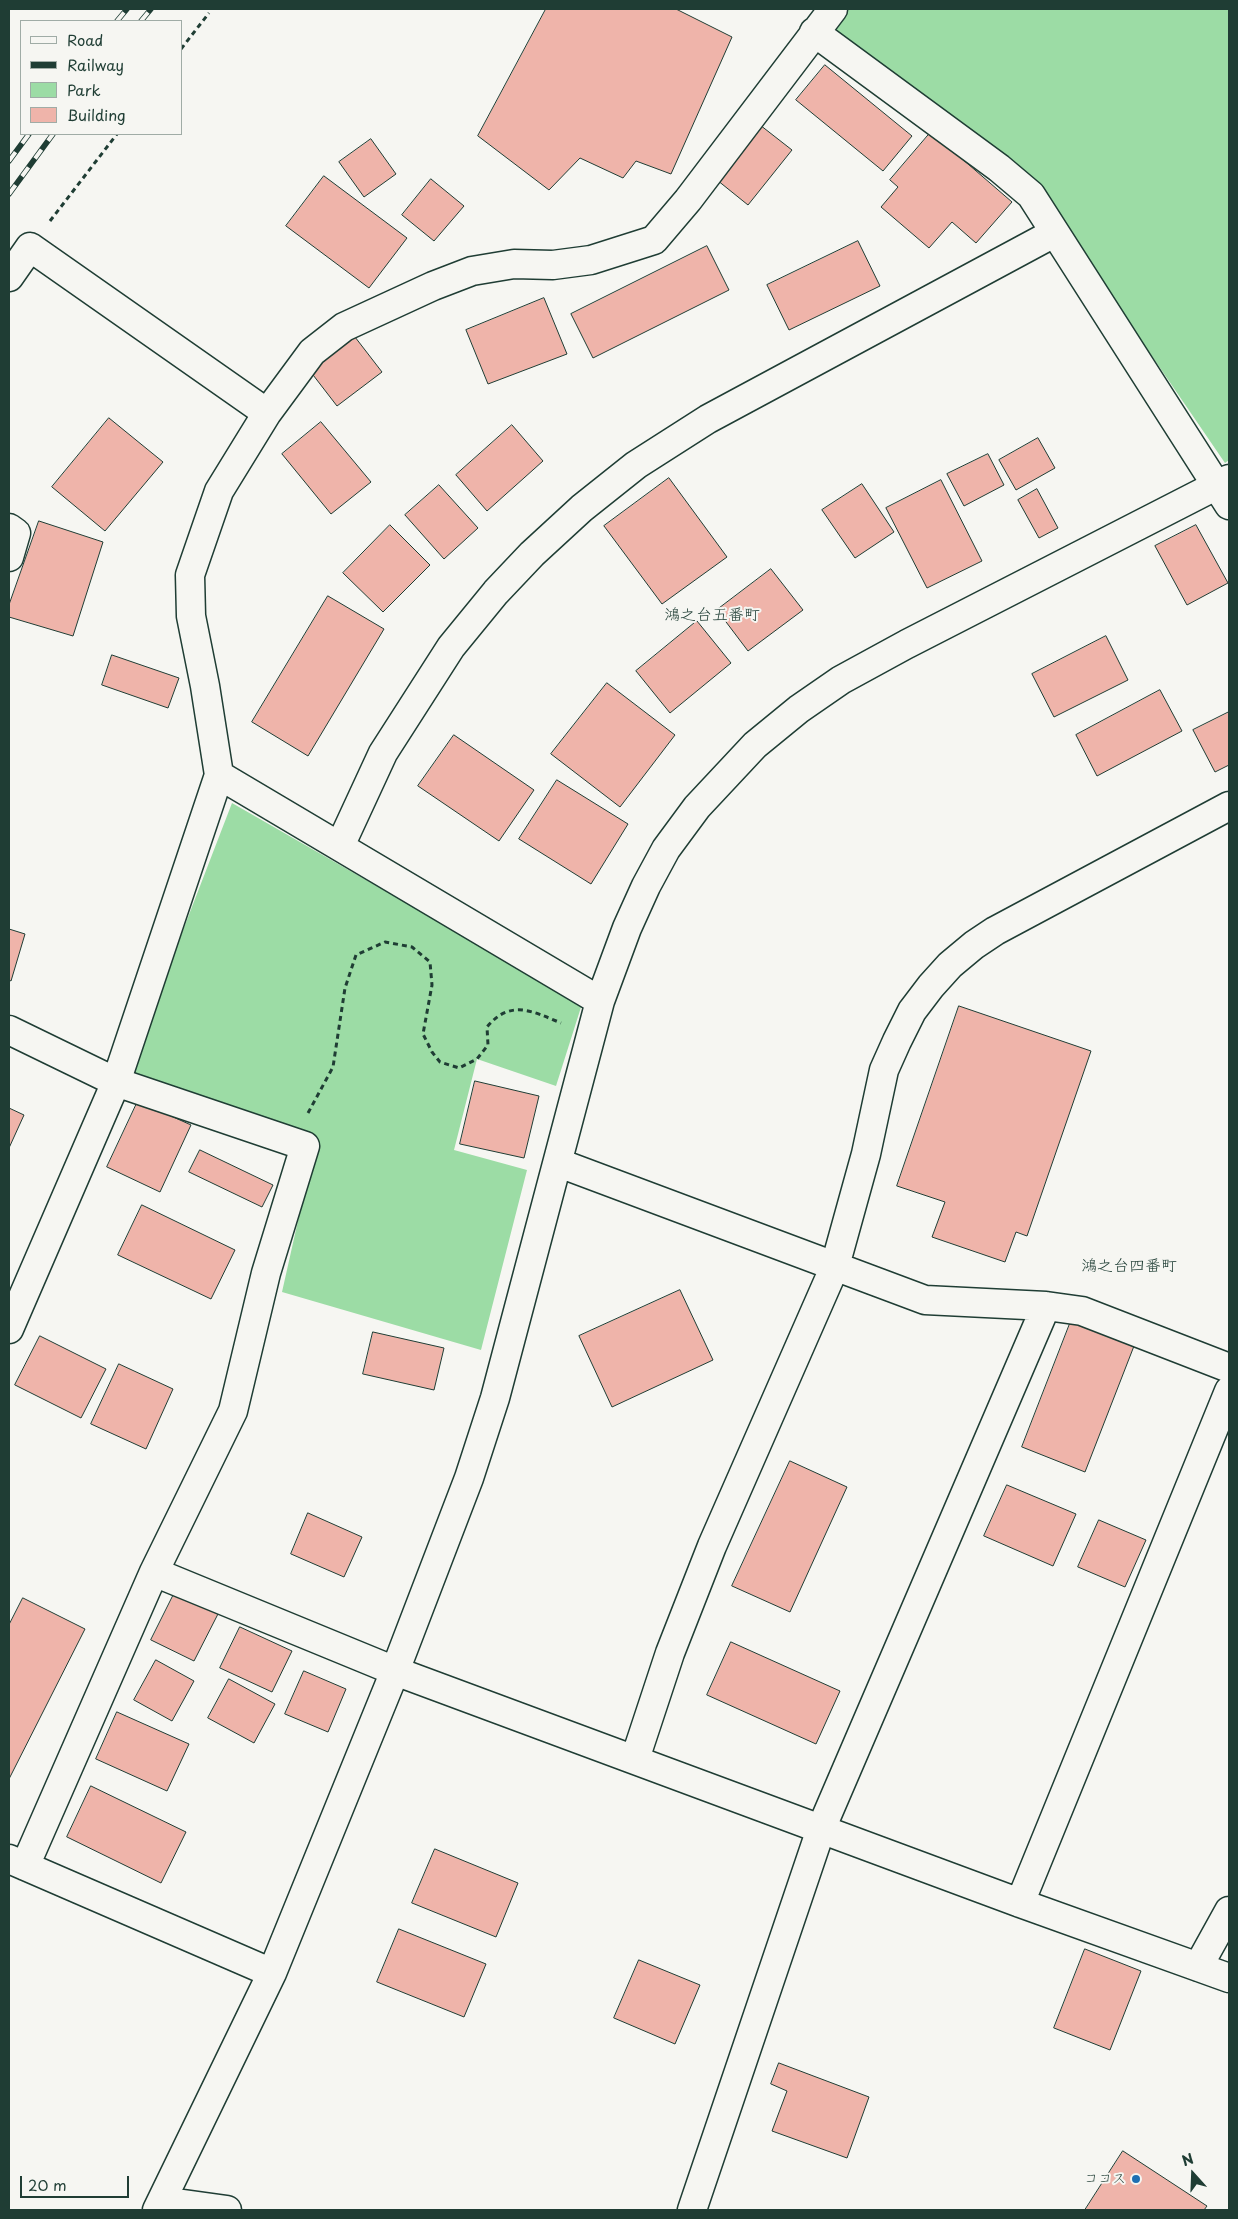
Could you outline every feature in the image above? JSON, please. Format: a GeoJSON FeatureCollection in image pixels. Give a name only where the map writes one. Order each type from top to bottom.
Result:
{"type":"FeatureCollection","features":[{"type":"Feature","properties":{"kind":"street"},"geometry":{"type":"LineString","coordinates":[[9,1329],[116,1082],[219,775],[205,686],[190,616],[190,575],[219,490],[267,413],[312,352],[344,327],[433,286],[472,271],[514,264],[553,265],[591,260],[654,240],[688,200],[833,9]]}},
{"type":"Feature","properties":{"kind":"street"},"geometry":{"type":"LineString","coordinates":[[227,2210],[160,2206],[272,1974],[395,1671],[469,1478],[496,1398],[600,1001],[627,928],[646,886],[666,850],[697,807],[754,746],[799,709],[850,676],[907,644],[1225,490],[1054,233],[1031,195],[999,168],[814,32]]}},
{"type":"Feature","properties":{"kind":"street"},"geometry":{"type":"LineString","coordinates":[[340,846],[383,753],[452,647],[496,592],[532,554],[582,508],[636,465],[708,420],[1054,233]]}},
{"type":"Feature","properties":{"kind":"street"},"geometry":{"type":"LineString","coordinates":[[9,277],[30,247],[267,413]]}},
{"type":"Feature","properties":{"kind":"street"},"geometry":{"type":"LineString","coordinates":[[9,528],[16,533],[9,557]]}},
{"type":"Feature","properties":{"kind":"street"},"geometry":{"type":"LineString","coordinates":[[219,775],[600,1001]]}},
{"type":"Feature","properties":{"kind":"street"},"geometry":{"type":"LineString","coordinates":[[635,1759],[670,1653],[712,1546],[835,1266],[866,1154],[884,1070],[912,1011],[931,986],[950,966],[974,945],[995,931],[1229,806]]}},
{"type":"Feature","properties":{"kind":"street"},"geometry":{"type":"LineString","coordinates":[[9,1030],[116,1082],[305,1146],[266,1273],[233,1411],[154,1572],[17,1863],[272,1974]]}},
{"type":"Feature","properties":{"kind":"street"},"geometry":{"type":"LineString","coordinates":[[559,1163],[925,1300],[1046,1306],[1082,1311],[1229,1368]]}},
{"type":"Feature","properties":{"kind":"street"},"geometry":{"type":"LineString","coordinates":[[692,2210],[821,1829],[1046,1306]]}},
{"type":"Feature","properties":{"kind":"street"},"geometry":{"type":"LineString","coordinates":[[1020,1903],[1229,1391]]}},
{"type":"Feature","properties":{"kind":"street"},"geometry":{"type":"LineString","coordinates":[[154,1572],[395,1671],[1020,1903],[1229,1978]]}},
{"type":"Feature","properties":{"kind":"street"},"geometry":{"type":"LineString","coordinates":[[1198,1967],[1229,1911]]}},
{"type":"Feature","properties":{"kind":"path"},"geometry":{"type":"LineString","coordinates":[[182,48],[209,13]]}},
{"type":"Feature","properties":{"kind":"path"},"geometry":{"type":"LineString","coordinates":[[30,247],[116,135]]}},
{"type":"Feature","properties":{"kind":"path"},"geometry":{"type":"LineString","coordinates":[[305,1146],[301,1126],[333,1067],[345,988],[356,955],[385,942],[412,947],[430,962],[432,986],[423,1034],[432,1052],[440,1062],[459,1068],[477,1058],[488,1045],[487,1027],[497,1015],[526,1008],[564,1024]]}},
{"type":"Feature","properties":{"kind":"green space"},"geometry":{"type":"Polygon","coordinates":[[[835,9],[1229,9],[1229,460],[1225,463],[1035,185],[823,22],[835,9]]]}},
{"type":"Feature","properties":{"kind":"green space"},"geometry":{"type":"Polygon","coordinates":[[[232,803],[582,1004],[556,1086],[477,1059],[454,1150],[527,1170],[481,1350],[282,1292],[315,1145],[128,1073],[232,803]]]}},
{"type":"Feature","properties":{"kind":"building"},"geometry":{"type":"Polygon","coordinates":[[[546,9],[676,9],[732,37],[671,174],[636,161],[623,178],[580,158],[549,190],[478,136],[546,9]]]}},
{"type":"Feature","properties":{"kind":"building"},"geometry":{"type":"Polygon","coordinates":[[[825,65],[912,136],[883,171],[796,100],[825,65]]]}},
{"type":"Feature","properties":{"kind":"building"},"geometry":{"type":"Polygon","coordinates":[[[760,125],[792,150],[748,205],[717,180],[760,125]]]}},
{"type":"Feature","properties":{"kind":"building"},"geometry":{"type":"Polygon","coordinates":[[[931,132],[1012,202],[976,243],[952,222],[929,248],[881,207],[898,187],[890,180],[931,132]]]}},
{"type":"Feature","properties":{"kind":"building"},"geometry":{"type":"Polygon","coordinates":[[[371,139],[396,174],[364,197],[339,162],[371,139]]]}},
{"type":"Feature","properties":{"kind":"building"},"geometry":{"type":"Polygon","coordinates":[[[324,176],[407,238],[369,288],[286,226],[324,176]]]}},
{"type":"Feature","properties":{"kind":"building"},"geometry":{"type":"Polygon","coordinates":[[[431,179],[464,206],[434,241],[402,215],[431,179]]]}},
{"type":"Feature","properties":{"kind":"building"},"geometry":{"type":"Polygon","coordinates":[[[858,241],[880,286],[789,330],[767,285],[858,241]]]}},
{"type":"Feature","properties":{"kind":"building"},"geometry":{"type":"Polygon","coordinates":[[[707,246],[729,290],[593,358],[571,314],[707,246]]]}},
{"type":"Feature","properties":{"kind":"building"},"geometry":{"type":"Polygon","coordinates":[[[544,298],[567,354],[488,384],[466,330],[544,298]]]}},
{"type":"Feature","properties":{"kind":"building"},"geometry":{"type":"Polygon","coordinates":[[[355,337],[382,372],[337,406],[310,371],[355,337]]]}},
{"type":"Feature","properties":{"kind":"building"},"geometry":{"type":"Polygon","coordinates":[[[109,418],[163,462],[105,531],[52,487],[109,418]]]}},
{"type":"Feature","properties":{"kind":"building"},"geometry":{"type":"Polygon","coordinates":[[[321,422],[371,482],[331,514],[282,454],[321,422]]]}},
{"type":"Feature","properties":{"kind":"building"},"geometry":{"type":"Polygon","coordinates":[[[512,425],[543,461],[487,511],[456,475],[512,425]]]}},
{"type":"Feature","properties":{"kind":"building"},"geometry":{"type":"Polygon","coordinates":[[[1038,438],[1055,468],[1016,490],[999,460],[1038,438]]]}},
{"type":"Feature","properties":{"kind":"building"},"geometry":{"type":"Polygon","coordinates":[[[988,454],[1004,485],[964,506],[947,474],[988,454]]]}},
{"type":"Feature","properties":{"kind":"building"},"geometry":{"type":"Polygon","coordinates":[[[669,478],[727,557],[662,604],[604,526],[669,478]]]}},
{"type":"Feature","properties":{"kind":"building"},"geometry":{"type":"Polygon","coordinates":[[[941,480],[982,561],[927,588],[886,508],[941,480]]]}},
{"type":"Feature","properties":{"kind":"building"},"geometry":{"type":"Polygon","coordinates":[[[862,484],[894,532],[855,558],[822,510],[862,484]]]}},
{"type":"Feature","properties":{"kind":"building"},"geometry":{"type":"Polygon","coordinates":[[[439,485],[478,528],[444,559],[405,515],[439,485]]]}},
{"type":"Feature","properties":{"kind":"building"},"geometry":{"type":"Polygon","coordinates":[[[1037,489],[1058,528],[1039,538],[1018,500],[1037,489]]]}},
{"type":"Feature","properties":{"kind":"building"},"geometry":{"type":"Polygon","coordinates":[[[39,521],[103,542],[73,636],[9,617],[9,605],[39,521]]]}},
{"type":"Feature","properties":{"kind":"building"},"geometry":{"type":"Polygon","coordinates":[[[390,525],[430,565],[383,612],[343,573],[390,525]]]}},
{"type":"Feature","properties":{"kind":"building"},"geometry":{"type":"Polygon","coordinates":[[[1196,525],[1228,583],[1187,605],[1155,546],[1196,525]]]}},
{"type":"Feature","properties":{"kind":"building"},"geometry":{"type":"Polygon","coordinates":[[[771,569],[803,610],[748,651],[717,610],[771,569]]]}},
{"type":"Feature","properties":{"kind":"building"},"geometry":{"type":"Polygon","coordinates":[[[328,596],[384,629],[308,756],[252,722],[328,596]]]}},
{"type":"Feature","properties":{"kind":"building"},"geometry":{"type":"Polygon","coordinates":[[[697,621],[731,663],[670,713],[636,671],[697,621]]]}},
{"type":"Feature","properties":{"kind":"building"},"geometry":{"type":"Polygon","coordinates":[[[1106,636],[1128,680],[1054,717],[1032,674],[1106,636]]]}},
{"type":"Feature","properties":{"kind":"building"},"geometry":{"type":"Polygon","coordinates":[[[112,655],[179,678],[168,708],[102,685],[112,655]]]}},
{"type":"Feature","properties":{"kind":"building"},"geometry":{"type":"Polygon","coordinates":[[[607,683],[675,735],[620,807],[551,754],[607,683]]]}},
{"type":"Feature","properties":{"kind":"building"},"geometry":{"type":"Polygon","coordinates":[[[1160,690],[1182,731],[1097,776],[1076,735],[1160,690]]]}},
{"type":"Feature","properties":{"kind":"building"},"geometry":{"type":"Polygon","coordinates":[[[1229,712],[1229,765],[1215,772],[1193,730],[1229,712]]]}},
{"type":"Feature","properties":{"kind":"building"},"geometry":{"type":"Polygon","coordinates":[[[454,735],[534,790],[499,841],[418,786],[454,735]]]}},
{"type":"Feature","properties":{"kind":"building"},"geometry":{"type":"Polygon","coordinates":[[[557,780],[628,824],[591,884],[519,839],[557,780]]]}},
{"type":"Feature","properties":{"kind":"building"},"geometry":{"type":"Polygon","coordinates":[[[9,929],[25,934],[11,981],[9,980],[9,929]]]}},
{"type":"Feature","properties":{"kind":"building"},"geometry":{"type":"Polygon","coordinates":[[[959,1006],[1091,1051],[1027,1236],[1016,1232],[1005,1262],[932,1237],[945,1202],[897,1186],[959,1006]]]}},
{"type":"Feature","properties":{"kind":"building"},"geometry":{"type":"Polygon","coordinates":[[[475,1081],[539,1096],[524,1158],[460,1144],[475,1081]]]}},
{"type":"Feature","properties":{"kind":"building"},"geometry":{"type":"Polygon","coordinates":[[[138,1101],[191,1125],[160,1192],[107,1167],[138,1101]]]}},
{"type":"Feature","properties":{"kind":"building"},"geometry":{"type":"Polygon","coordinates":[[[9,1108],[24,1115],[9,1148],[9,1108]]]}},
{"type":"Feature","properties":{"kind":"building"},"geometry":{"type":"Polygon","coordinates":[[[200,1150],[273,1185],[262,1207],[189,1172],[200,1150]]]}},
{"type":"Feature","properties":{"kind":"building"},"geometry":{"type":"Polygon","coordinates":[[[142,1205],[235,1250],[211,1299],[118,1255],[142,1205]]]}},
{"type":"Feature","properties":{"kind":"building"},"geometry":{"type":"Polygon","coordinates":[[[680,1290],[713,1360],[612,1407],[579,1336],[680,1290]]]}},
{"type":"Feature","properties":{"kind":"building"},"geometry":{"type":"Polygon","coordinates":[[[1071,1321],[1134,1346],[1085,1472],[1022,1447],[1071,1321]]]}},
{"type":"Feature","properties":{"kind":"building"},"geometry":{"type":"Polygon","coordinates":[[[373,1332],[444,1348],[434,1390],[363,1374],[373,1332]]]}},
{"type":"Feature","properties":{"kind":"building"},"geometry":{"type":"Polygon","coordinates":[[[40,1336],[106,1369],[81,1418],[15,1385],[40,1336]]]}},
{"type":"Feature","properties":{"kind":"building"},"geometry":{"type":"Polygon","coordinates":[[[119,1364],[173,1389],[146,1449],[91,1424],[119,1364]]]}},
{"type":"Feature","properties":{"kind":"building"},"geometry":{"type":"Polygon","coordinates":[[[790,1461],[847,1487],[790,1612],[732,1586],[790,1461]]]}},
{"type":"Feature","properties":{"kind":"building"},"geometry":{"type":"Polygon","coordinates":[[[1007,1485],[1076,1514],[1053,1566],[984,1536],[1007,1485]]]}},
{"type":"Feature","properties":{"kind":"building"},"geometry":{"type":"Polygon","coordinates":[[[308,1513],[362,1537],[344,1577],[291,1554],[308,1513]]]}},
{"type":"Feature","properties":{"kind":"building"},"geometry":{"type":"Polygon","coordinates":[[[1099,1520],[1146,1540],[1125,1587],[1078,1567],[1099,1520]]]}},
{"type":"Feature","properties":{"kind":"building"},"geometry":{"type":"Polygon","coordinates":[[[176,1590],[219,1612],[194,1661],[151,1640],[176,1590]]]}},
{"type":"Feature","properties":{"kind":"building"},"geometry":{"type":"Polygon","coordinates":[[[23,1598],[85,1629],[9,1779],[9,1625],[23,1598]]]}},
{"type":"Feature","properties":{"kind":"building"},"geometry":{"type":"Polygon","coordinates":[[[240,1627],[292,1651],[272,1692],[220,1668],[240,1627]]]}},
{"type":"Feature","properties":{"kind":"building"},"geometry":{"type":"Polygon","coordinates":[[[731,1642],[840,1691],[816,1744],[707,1695],[731,1642]]]}},
{"type":"Feature","properties":{"kind":"building"},"geometry":{"type":"Polygon","coordinates":[[[156,1660],[194,1681],[172,1721],[134,1700],[156,1660]]]}},
{"type":"Feature","properties":{"kind":"building"},"geometry":{"type":"Polygon","coordinates":[[[304,1671],[346,1689],[328,1732],[285,1714],[304,1671]]]}},
{"type":"Feature","properties":{"kind":"building"},"geometry":{"type":"Polygon","coordinates":[[[229,1679],[275,1704],[254,1743],[208,1718],[229,1679]]]}},
{"type":"Feature","properties":{"kind":"building"},"geometry":{"type":"Polygon","coordinates":[[[117,1712],[189,1744],[167,1791],[96,1759],[117,1712]]]}},
{"type":"Feature","properties":{"kind":"building"},"geometry":{"type":"Polygon","coordinates":[[[91,1786],[186,1832],[161,1883],[67,1837],[91,1786]]]}},
{"type":"Feature","properties":{"kind":"building"},"geometry":{"type":"Polygon","coordinates":[[[435,1849],[518,1883],[496,1937],[412,1903],[435,1849]]]}},
{"type":"Feature","properties":{"kind":"building"},"geometry":{"type":"Polygon","coordinates":[[[399,1929],[486,1964],[464,2017],[377,1982],[399,1929]]]}},
{"type":"Feature","properties":{"kind":"building"},"geometry":{"type":"Polygon","coordinates":[[[1085,1949],[1141,1971],[1110,2050],[1054,2028],[1085,1949]]]}},
{"type":"Feature","properties":{"kind":"building"},"geometry":{"type":"Polygon","coordinates":[[[639,1960],[700,1985],[675,2044],[614,2018],[639,1960]]]}},
{"type":"Feature","properties":{"kind":"building"},"geometry":{"type":"Polygon","coordinates":[[[779,2063],[869,2097],[847,2158],[772,2131],[787,2091],[771,2084],[779,2063]]]}},
{"type":"Feature","properties":{"kind":"building","name":"ココス"},"geometry":{"type":"Polygon","coordinates":[[[1123,2151],[1207,2206],[1204,2210],[1085,2210],[1123,2151]]]}},
{"type":"Feature","properties":{"kind":"railway"},"geometry":{"type":"LineString","coordinates":[[118,20],[127,9]]}},
{"type":"Feature","properties":{"kind":"railway"},"geometry":{"type":"LineString","coordinates":[[142,20],[151,9]]}},
{"type":"Feature","properties":{"kind":"railway"},"geometry":{"type":"LineString","coordinates":[[9,161],[28,135]]}},
{"type":"Feature","properties":{"kind":"railway"},"geometry":{"type":"LineString","coordinates":[[9,194],[52,135]]}},
{"type":"Feature","properties":{"kind":"place","name":"ココス"},"geometry":{"type":"Point","coordinates":[1136,2179]}},
{"type":"Feature","properties":{"kind":"district","name":"鴻之台五番町"},"geometry":{"type":"Point","coordinates":[712,616]}},
{"type":"Feature","properties":{"kind":"district","name":"鴻之台四番町"},"geometry":{"type":"Point","coordinates":[1129,1267]}}]}
